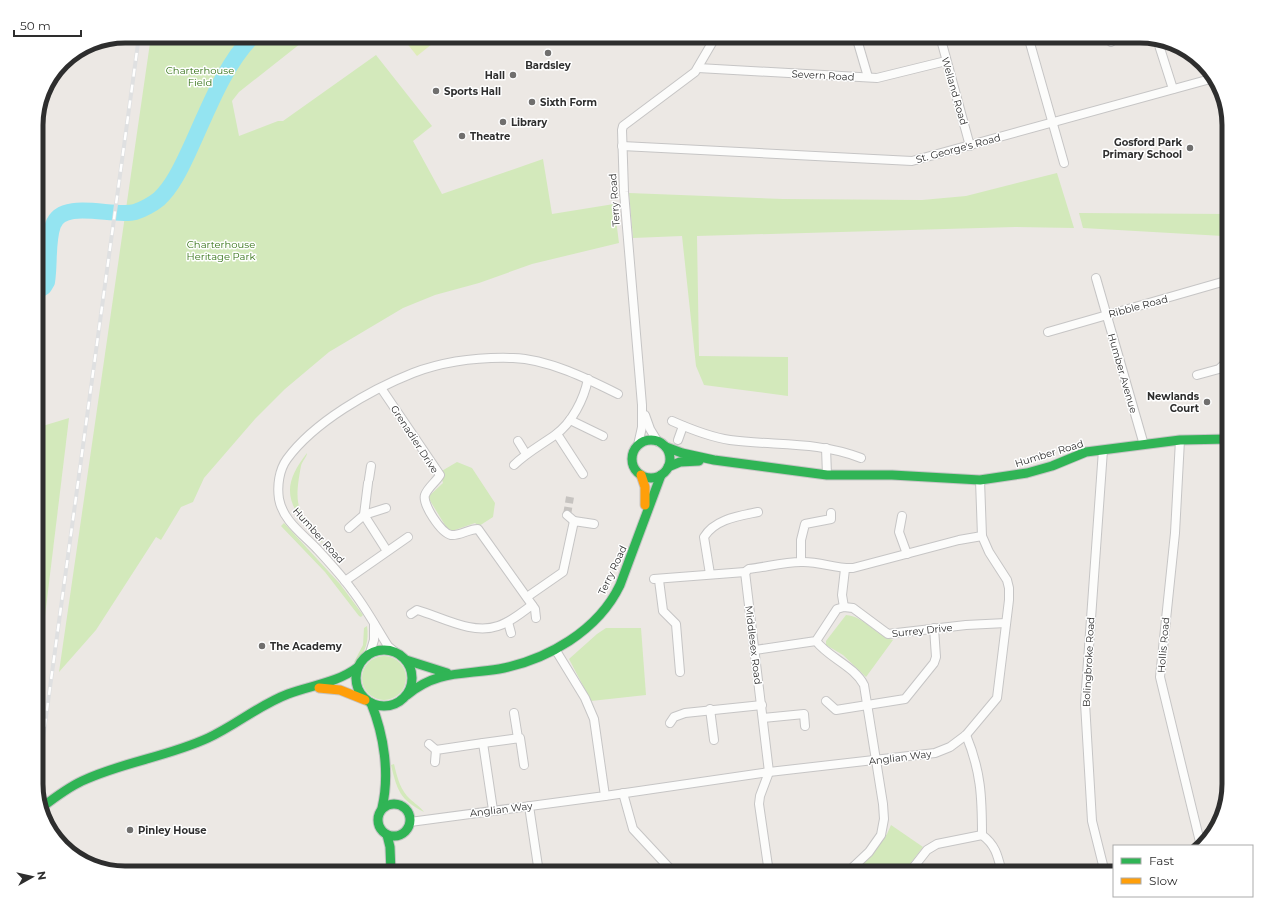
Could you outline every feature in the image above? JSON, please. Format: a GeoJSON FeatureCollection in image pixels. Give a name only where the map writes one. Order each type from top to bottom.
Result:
{"type":"FeatureCollection","features":[{"type":"Feature","properties":{"kind":"main road","name":"Humber Road"},"geometry":{"type":"LineString","coordinates":[[662,445],[682,453],[714,460],[827,475],[892,475],[980,480],[1002,478],[1027,473],[1052,466],[1086,452],[1180,440],[1222,439]]}},
{"type":"Feature","properties":{"kind":"main road"},"geometry":{"type":"LineString","coordinates":[[649,440],[662,445],[670,458],[668,467],[661,475],[652,478],[641,475],[636,471],[632,462],[633,454],[638,446],[649,440]]}},
{"type":"Feature","properties":{"kind":"main road","name":"Humber Road"},"geometry":{"type":"LineString","coordinates":[[668,467],[680,462],[714,460]]}},
{"type":"Feature","properties":{"kind":"main road","name":"Terry Road"},"geometry":{"type":"LineString","coordinates":[[641,475],[646,492],[645,514]]}},
{"type":"Feature","properties":{"kind":"main road","name":"Terry Road"},"geometry":{"type":"LineString","coordinates":[[407,695],[416,685],[425,680],[453,673],[504,667],[534,659],[555,649],[596,619],[615,595],[661,475]]}},
{"type":"Feature","properties":{"kind":"main road"},"geometry":{"type":"LineString","coordinates":[[46,804],[82,780],[100,773],[186,747],[209,737],[266,703],[290,693],[348,677],[370,653],[384,650],[394,651],[406,660],[412,671],[413,681],[407,695],[397,703],[387,716],[380,737]]}},
{"type":"Feature","properties":{"kind":"main road","name":"Terry Road"},"geometry":{"type":"LineString","coordinates":[[406,660],[438,671],[453,673]]}},
{"type":"Feature","properties":{"kind":"main road"},"geometry":{"type":"LineString","coordinates":[[358,667],[356,684],[360,692],[369,702],[379,723],[385,778],[385,793],[382,808],[377,819],[378,824],[380,829],[387,835],[392,836],[403,833]]}},
{"type":"Feature","properties":{"kind":"main road"},"geometry":{"type":"LineString","coordinates":[[312,688],[340,690],[384,707],[397,703]]}},
{"type":"Feature","properties":{"kind":"main road"},"geometry":{"type":"LineString","coordinates":[[385,778],[390,792],[399,804],[407,810],[410,822],[396,847],[392,866]]}},
{"type":"Feature","properties":{"kind":"main road"},"geometry":{"type":"LineString","coordinates":[[382,808],[391,804],[399,804]]}},
{"type":"Feature","properties":{"kind":"main road"},"geometry":{"type":"LineString","coordinates":[[387,835],[392,861]]}},
{"type":"Feature","properties":{"kind":"street","name":"Terry Road"},"geometry":{"type":"LineString","coordinates":[[638,446],[642,427],[642,404],[632,290],[622,130],[623,126],[698,68],[712,43]]}},
{"type":"Feature","properties":{"kind":"street"},"geometry":{"type":"LineString","coordinates":[[858,43],[868,77]]}},
{"type":"Feature","properties":{"kind":"street","name":"Welland Road"},"geometry":{"type":"LineString","coordinates":[[942,43],[970,146]]}},
{"type":"Feature","properties":{"kind":"street"},"geometry":{"type":"LineString","coordinates":[[1030,43],[1064,163]]}},
{"type":"Feature","properties":{"kind":"street"},"geometry":{"type":"LineString","coordinates":[[1159,46],[1172,89]]}},
{"type":"Feature","properties":{"kind":"street","name":"Severn Road"},"geometry":{"type":"LineString","coordinates":[[698,68],[877,78],[946,61]]}},
{"type":"Feature","properties":{"kind":"street","name":"St. George's Road"},"geometry":{"type":"LineString","coordinates":[[622,146],[912,161],[1208,80]]}},
{"type":"Feature","properties":{"kind":"street","name":"Humber Avenue"},"geometry":{"type":"LineString","coordinates":[[1096,278],[1144,445]]}},
{"type":"Feature","properties":{"kind":"street","name":"Ribble Road"},"geometry":{"type":"LineString","coordinates":[[1048,332],[1106,314],[1222,282]]}},
{"type":"Feature","properties":{"kind":"street","name":"Humber Road"},"geometry":{"type":"LineString","coordinates":[[394,651],[388,646],[345,582],[289,521],[280,500],[279,477],[287,459],[308,438],[341,410],[364,395],[413,373],[473,358],[515,358],[545,364],[588,379],[618,394]]}},
{"type":"Feature","properties":{"kind":"street"},"geometry":{"type":"LineString","coordinates":[[1197,375],[1219,369],[1222,366]]}},
{"type":"Feature","properties":{"kind":"street"},"geometry":{"type":"LineString","coordinates":[[514,465],[526,454],[556,434],[570,420],[586,390],[588,379]]}},
{"type":"Feature","properties":{"kind":"street","name":"Grenadier Drive"},"geometry":{"type":"LineString","coordinates":[[381,388],[440,475],[425,496],[424,503],[434,519],[447,533],[453,535],[472,529],[478,529],[535,609],[536,618]]}},
{"type":"Feature","properties":{"kind":"street","name":"Terry Road"},"geometry":{"type":"LineString","coordinates":[[642,404],[650,429],[662,445]]}},
{"type":"Feature","properties":{"kind":"street"},"geometry":{"type":"LineString","coordinates":[[570,420],[603,436]]}},
{"type":"Feature","properties":{"kind":"street"},"geometry":{"type":"LineString","coordinates":[[672,421],[683,426],[729,440],[802,444],[826,448],[860,458]]}},
{"type":"Feature","properties":{"kind":"street"},"geometry":{"type":"LineString","coordinates":[[678,440],[683,426]]}},
{"type":"Feature","properties":{"kind":"street"},"geometry":{"type":"LineString","coordinates":[[556,434],[583,474]]}},
{"type":"Feature","properties":{"kind":"street","name":"Hollis Road"},"geometry":{"type":"LineString","coordinates":[[1180,440],[1175,533],[1160,677],[1200,840]]}},
{"type":"Feature","properties":{"kind":"street"},"geometry":{"type":"LineString","coordinates":[[518,441],[526,454]]}},
{"type":"Feature","properties":{"kind":"street"},"geometry":{"type":"LineString","coordinates":[[826,448],[827,475]]}},
{"type":"Feature","properties":{"kind":"street","name":"Bolingbroke Road"},"geometry":{"type":"LineString","coordinates":[[1103,450],[1085,703],[1092,821],[1103,866]]}},
{"type":"Feature","properties":{"kind":"street"},"geometry":{"type":"LineString","coordinates":[[371,466],[364,515],[387,551]]}},
{"type":"Feature","properties":{"kind":"street","name":"Anglian Way"},"geometry":{"type":"LineString","coordinates":[[410,822],[769,772],[935,753],[950,747],[966,735],[997,698],[1010,600],[1007,580],[988,552],[982,536],[980,480]]}},
{"type":"Feature","properties":{"kind":"street"},"geometry":{"type":"LineString","coordinates":[[349,528],[364,515],[386,508]]}},
{"type":"Feature","properties":{"kind":"street"},"geometry":{"type":"LineString","coordinates":[[710,574],[704,537],[708,530],[733,517],[758,512]]}},
{"type":"Feature","properties":{"kind":"street"},"geometry":{"type":"LineString","coordinates":[[801,562],[801,540],[805,524],[827,521],[831,519],[831,513]]}},
{"type":"Feature","properties":{"kind":"street"},"geometry":{"type":"LineString","coordinates":[[567,515],[574,521],[594,524]]}},
{"type":"Feature","properties":{"kind":"street"},"geometry":{"type":"LineString","coordinates":[[902,516],[899,532],[907,554]]}},
{"type":"Feature","properties":{"kind":"street"},"geometry":{"type":"LineString","coordinates":[[527,597],[563,572],[574,521]]}},
{"type":"Feature","properties":{"kind":"street"},"geometry":{"type":"LineString","coordinates":[[680,672],[676,624],[663,611],[656,579],[745,572],[749,569],[801,562],[824,564],[845,569],[861,567],[959,540],[982,536]]}},
{"type":"Feature","properties":{"kind":"street"},"geometry":{"type":"LineString","coordinates":[[345,582],[408,537]]}},
{"type":"Feature","properties":{"kind":"street"},"geometry":{"type":"LineString","coordinates":[[755,650],[816,641],[837,610],[844,607],[842,595],[845,569]]}},
{"type":"Feature","properties":{"kind":"street","name":"Middlesex Road"},"geometry":{"type":"LineString","coordinates":[[745,572],[769,772],[760,796],[759,804],[768,866]]}},
{"type":"Feature","properties":{"kind":"street"},"geometry":{"type":"LineString","coordinates":[[411,614],[417,610],[472,629],[497,627],[508,622],[532,605]]}},
{"type":"Feature","properties":{"kind":"street","name":"Surrey Drive"},"geometry":{"type":"LineString","coordinates":[[844,607],[854,608],[888,634],[934,628],[1006,623]]}},
{"type":"Feature","properties":{"kind":"street"},"geometry":{"type":"LineString","coordinates":[[508,622],[511,634]]}},
{"type":"Feature","properties":{"kind":"street"},"geometry":{"type":"LineString","coordinates":[[370,653],[374,640],[374,624]]}},
{"type":"Feature","properties":{"kind":"street"},"geometry":{"type":"LineString","coordinates":[[826,701],[836,710],[901,700],[908,697],[934,663],[936,657],[934,628]]}},
{"type":"Feature","properties":{"kind":"street"},"geometry":{"type":"LineString","coordinates":[[816,641],[821,648],[861,679],[868,705],[877,760],[884,819],[881,835],[857,866]]}},
{"type":"Feature","properties":{"kind":"street"},"geometry":{"type":"LineString","coordinates":[[555,649],[585,698],[594,719],[605,796]]}},
{"type":"Feature","properties":{"kind":"street"},"geometry":{"type":"LineString","coordinates":[[670,723],[674,718],[685,713],[762,705]]}},
{"type":"Feature","properties":{"kind":"street"},"geometry":{"type":"LineString","coordinates":[[710,710],[714,740]]}},
{"type":"Feature","properties":{"kind":"street"},"geometry":{"type":"LineString","coordinates":[[514,713],[524,764]]}},
{"type":"Feature","properties":{"kind":"street"},"geometry":{"type":"LineString","coordinates":[[763,718],[804,714],[805,726]]}},
{"type":"Feature","properties":{"kind":"street"},"geometry":{"type":"LineString","coordinates":[[966,735],[976,765],[982,800],[982,835]]}},
{"type":"Feature","properties":{"kind":"street"},"geometry":{"type":"LineString","coordinates":[[429,744],[436,750],[518,738]]}},
{"type":"Feature","properties":{"kind":"street"},"geometry":{"type":"LineString","coordinates":[[483,744],[493,810]]}},
{"type":"Feature","properties":{"kind":"street"},"geometry":{"type":"LineString","coordinates":[[435,762],[436,750]]}},
{"type":"Feature","properties":{"kind":"street"},"geometry":{"type":"LineString","coordinates":[[622,793],[632,829],[667,866]]}},
{"type":"Feature","properties":{"kind":"street"},"geometry":{"type":"LineString","coordinates":[[529,806],[538,866]]}},
{"type":"Feature","properties":{"kind":"street"},"geometry":{"type":"LineString","coordinates":[[914,866],[927,850],[937,844],[982,835],[990,840],[998,851],[1001,866]]}},
{"type":"Feature","properties":{"kind":"green space","name":"Charterhouse Heritage Park"},"geometry":{"type":"Polygon","coordinates":[[[150,43],[301,43],[239,92],[232,101],[239,136],[278,121],[283,121],[376,55],[432,126],[413,141],[442,194],[543,159],[552,214],[614,204],[619,243],[532,264],[479,283],[435,295],[403,308],[329,352],[285,389],[255,419],[204,478],[193,502],[181,507],[161,540],[156,537],[96,630],[59,672],[150,43]]]}},
{"type":"Feature","properties":{"kind":"green space"},"geometry":{"type":"Polygon","coordinates":[[[407,43],[433,43],[417,56],[407,43]]]}},
{"type":"Feature","properties":{"kind":"green space"},"geometry":{"type":"Polygon","coordinates":[[[1057,173],[1074,228],[1015,227],[697,236],[699,356],[788,357],[788,396],[704,385],[696,366],[682,236],[633,238],[629,193],[783,199],[922,200],[966,196],[1057,173]]]}},
{"type":"Feature","properties":{"kind":"green space"},"geometry":{"type":"Polygon","coordinates":[[[1079,213],[1222,214],[1222,236],[1083,228],[1079,213]]]}},
{"type":"Feature","properties":{"kind":"green space"},"geometry":{"type":"Polygon","coordinates":[[[69,418],[43,632],[43,426],[69,418]]]}},
{"type":"Feature","properties":{"kind":"green space"},"geometry":{"type":"Polygon","coordinates":[[[307,453],[301,466],[298,500],[303,516],[323,543],[316,538],[299,515],[291,497],[291,481],[307,453]]]}},
{"type":"Feature","properties":{"kind":"green space"},"geometry":{"type":"Polygon","coordinates":[[[457,462],[472,468],[495,503],[493,517],[479,526],[475,523],[452,531],[448,530],[429,499],[429,496],[443,483],[440,472],[457,462]]]}},
{"type":"Feature","properties":{"kind":"green space"},"geometry":{"type":"Polygon","coordinates":[[[284,523],[340,584],[363,615],[361,617],[325,572],[281,526],[284,523]]]}},
{"type":"Feature","properties":{"kind":"green space"},"geometry":{"type":"Polygon","coordinates":[[[846,615],[859,619],[881,635],[893,640],[866,677],[843,655],[826,645],[826,641],[846,615]]]}},
{"type":"Feature","properties":{"kind":"green space"},"geometry":{"type":"Polygon","coordinates":[[[367,626],[368,636],[366,646],[356,663],[354,662],[363,645],[364,628],[367,626]]]}},
{"type":"Feature","properties":{"kind":"green space"},"geometry":{"type":"Polygon","coordinates":[[[606,628],[641,628],[646,695],[591,701],[569,659],[606,628]]]}},
{"type":"Feature","properties":{"kind":"green space"},"geometry":{"type":"Polygon","coordinates":[[[380,656],[388,656],[400,662],[406,674],[406,682],[400,694],[388,700],[380,700],[368,694],[362,682],[362,674],[368,662],[380,656]]]}},
{"type":"Feature","properties":{"kind":"green space"},"geometry":{"type":"Polygon","coordinates":[[[394,764],[404,792],[424,812],[416,808],[401,793],[395,781],[391,765],[394,764]]]}},
{"type":"Feature","properties":{"kind":"green space"},"geometry":{"type":"Polygon","coordinates":[[[891,825],[923,847],[908,866],[862,866],[887,834],[891,825]]]}},
{"type":"Feature","properties":{"kind":"waterway"},"geometry":{"type":"LineString","coordinates":[[43,288],[47,282],[51,232],[58,217],[67,212],[77,211],[115,213],[135,212],[151,205],[159,199],[172,183],[182,165],[224,76],[247,43]]}},
{"type":"Feature","properties":{"kind":"tunnel"},"geometry":{"type":"LineString","coordinates":[[567,515],[570,497]]}},
{"type":"Feature","properties":{"kind":"railway"},"geometry":{"type":"LineString","coordinates":[[43,739],[138,43]]}},
{"type":"Feature","properties":{"kind":"traffic: fast"},"geometry":{"type":"LineString","coordinates":[[666,447],[682,453],[714,460],[827,475],[892,475],[980,480],[1027,473],[1052,466],[1086,452],[1180,440],[1222,439]]}},
{"type":"Feature","properties":{"kind":"traffic: fast"},"geometry":{"type":"LineString","coordinates":[[651,440],[661,443],[667,449],[670,459],[667,469],[661,475],[651,478],[641,475],[635,469],[632,459],[635,449],[641,443],[651,440]]}},
{"type":"Feature","properties":{"kind":"traffic: fast"},"geometry":{"type":"LineString","coordinates":[[668,467],[680,462],[699,461]]}},
{"type":"Feature","properties":{"kind":"traffic: fast"},"geometry":{"type":"LineString","coordinates":[[407,695],[418,687],[440,677],[499,669],[535,659],[553,651],[585,629],[599,616],[620,585],[661,475]]}},
{"type":"Feature","properties":{"kind":"traffic: fast"},"geometry":{"type":"LineString","coordinates":[[378,650],[390,650],[400,654],[408,662],[412,672],[412,678],[412,684],[408,694],[400,702],[390,706],[378,706],[368,702],[360,694],[356,684],[356,672],[360,662],[368,654],[378,650]]}},
{"type":"Feature","properties":{"kind":"traffic: fast"},"geometry":{"type":"LineString","coordinates":[[406,660],[447,673]]}},
{"type":"Feature","properties":{"kind":"traffic: fast"},"geometry":{"type":"LineString","coordinates":[[46,804],[66,790],[97,774],[192,745],[218,733],[257,709],[277,699],[288,694],[342,677],[358,667]]}},
{"type":"Feature","properties":{"kind":"traffic: fast"},"geometry":{"type":"LineString","coordinates":[[371,703],[376,715],[384,755],[385,782],[382,808]]}},
{"type":"Feature","properties":{"kind":"traffic: fast"},"geometry":{"type":"LineString","coordinates":[[391,804],[397,804],[406,808],[410,820],[406,832],[397,836],[391,836],[382,832],[378,823],[378,817],[382,808],[391,804]]}},
{"type":"Feature","properties":{"kind":"traffic: fast"},"geometry":{"type":"LineString","coordinates":[[387,835],[390,847],[391,866]]}},
{"type":"Feature","properties":{"kind":"traffic: slow"},"geometry":{"type":"LineString","coordinates":[[641,475],[645,487],[645,505]]}},
{"type":"Feature","properties":{"kind":"traffic: slow"},"geometry":{"type":"LineString","coordinates":[[319,688],[340,690],[365,700]]}},
{"type":"Feature","properties":{"kind":"place","name":"Bardsley"},"geometry":{"type":"Point","coordinates":[548,53]}},
{"type":"Feature","properties":{"kind":"place","name":"Hall"},"geometry":{"type":"Point","coordinates":[513,75]}},
{"type":"Feature","properties":{"kind":"place","name":"Sports Hall"},"geometry":{"type":"Point","coordinates":[436,91]}},
{"type":"Feature","properties":{"kind":"place","name":"Sixth Form"},"geometry":{"type":"Point","coordinates":[532,102]}},
{"type":"Feature","properties":{"kind":"place","name":"Library"},"geometry":{"type":"Point","coordinates":[503,122]}},
{"type":"Feature","properties":{"kind":"place","name":"Theatre"},"geometry":{"type":"Point","coordinates":[462,136]}},
{"type":"Feature","properties":{"kind":"place","name":"Gosford Park Primary School"},"geometry":{"type":"Point","coordinates":[1190,148]}},
{"type":"Feature","properties":{"kind":"place","name":"Newlands Court"},"geometry":{"type":"Point","coordinates":[1207,402]}},
{"type":"Feature","properties":{"kind":"place","name":"The Academy"},"geometry":{"type":"Point","coordinates":[262,646]}},
{"type":"Feature","properties":{"kind":"place","name":"Pinley House"},"geometry":{"type":"Point","coordinates":[130,830]}},
{"type":"Feature","properties":{"kind":"park label","name":"Charterhouse Field"},"geometry":{"type":"Point","coordinates":[200,76]}}]}
